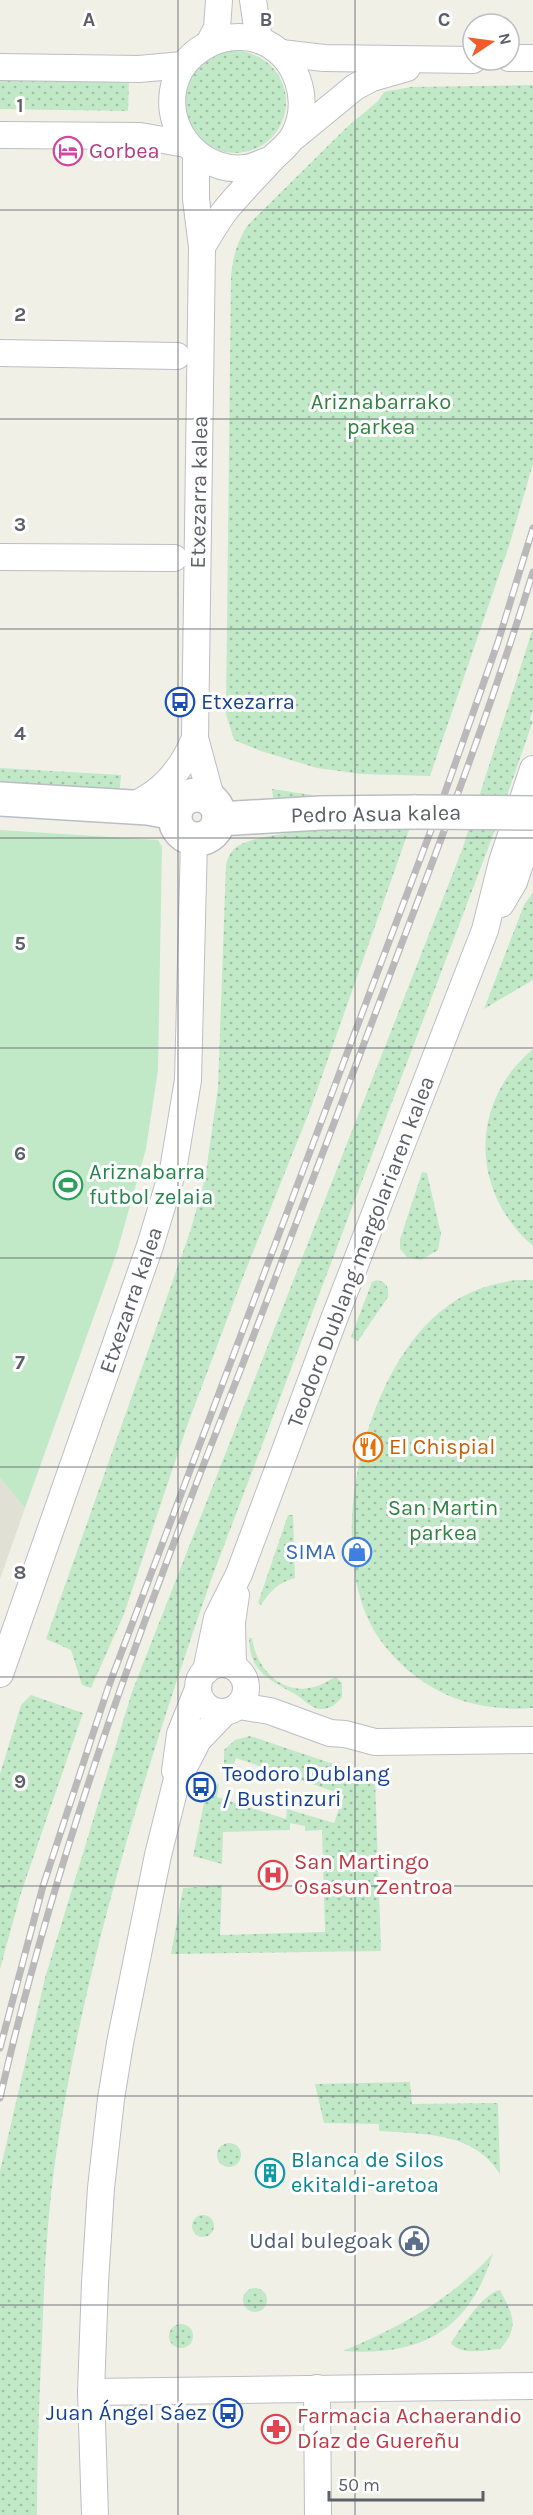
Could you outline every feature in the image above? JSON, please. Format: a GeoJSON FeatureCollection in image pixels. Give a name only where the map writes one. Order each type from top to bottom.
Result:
{"type":"FeatureCollection","features":[{"type":"Feature","properties":{"kind":"main road","name":"Pedro Asua kalea"},"geometry":{"type":"LineString","coordinates":[[0,799],[128,807],[320,813],[533,813]]}},
{"type":"Feature","properties":{"kind":"main road"},"geometry":{"type":"LineString","coordinates":[[194,840],[208,837],[214,832],[197,808]]}},
{"type":"Feature","properties":{"kind":"street"},"geometry":{"type":"LineString","coordinates":[[209,43],[217,28],[219,0]]}},
{"type":"Feature","properties":{"kind":"street"},"geometry":{"type":"LineString","coordinates":[[253,0],[259,40]]}},
{"type":"Feature","properties":{"kind":"street"},"geometry":{"type":"LineString","coordinates":[[191,149],[174,118],[172,91],[183,64],[195,52],[209,43],[225,38],[242,37],[259,40],[281,53],[295,71],[302,93],[302,115],[294,137]]}},
{"type":"Feature","properties":{"kind":"street"},"geometry":{"type":"LineString","coordinates":[[281,53],[324,58],[461,60]]}},
{"type":"Feature","properties":{"kind":"street"},"geometry":{"type":"LineString","coordinates":[[202,247],[224,212],[272,159],[294,137],[354,87],[372,78],[434,61]]}},
{"type":"Feature","properties":{"kind":"street"},"geometry":{"type":"LineString","coordinates":[[0,66],[139,69],[183,64]]}},
{"type":"Feature","properties":{"kind":"street"},"geometry":{"type":"LineString","coordinates":[[0,135],[140,136],[191,149],[220,166],[247,168],[272,159]]}},
{"type":"Feature","properties":{"kind":"street","name":"Etxezarra kalea"},"geometry":{"type":"LineString","coordinates":[[191,149],[202,247],[192,745],[197,808]]}},
{"type":"Feature","properties":{"kind":"street"},"geometry":{"type":"LineString","coordinates":[[0,353],[177,356]]}},
{"type":"Feature","properties":{"kind":"street"},"geometry":{"type":"LineString","coordinates":[[0,556],[174,558]]}},
{"type":"Feature","properties":{"kind":"street"},"geometry":{"type":"LineString","coordinates":[[128,807],[142,802],[166,784],[192,745]]}},
{"type":"Feature","properties":{"kind":"street","name":"Teodoro Dublang margolariaren kalea"},"geometry":{"type":"LineString","coordinates":[[176,1783],[175,1758],[180,1734],[202,1680],[216,1618],[239,1574],[334,1319],[485,930],[502,862],[533,769]]}},
{"type":"Feature","properties":{"kind":"street","name":"Teodoro Dublang margolariaren kalea"},"geometry":{"type":"LineString","coordinates":[[485,930],[524,877],[533,825]]}},
{"type":"Feature","properties":{"kind":"street","name":"Etxezarra kalea"},"geometry":{"type":"LineString","coordinates":[[0,1674],[150,1246],[173,1170],[188,1080],[194,840]]}},
{"type":"Feature","properties":{"kind":"street","name":"Teodoro Dublang margolariaren kalea"},"geometry":{"type":"LineString","coordinates":[[239,1574],[232,1622],[239,1674]]}},
{"type":"Feature","properties":{"kind":"street"},"geometry":{"type":"LineString","coordinates":[[345,1734],[329,1722],[286,1705],[239,1674],[218,1664],[202,1680],[202,1701],[206,1706],[232,1710],[270,1711],[330,1733],[345,1734],[375,1742],[533,1740]]}},
{"type":"Feature","properties":{"kind":"street"},"geometry":{"type":"LineString","coordinates":[[232,1710],[246,1695],[239,1674]]}},
{"type":"Feature","properties":{"kind":"street","name":"Teodoro Dublang margolariaren kalea"},"geometry":{"type":"LineString","coordinates":[[95,2515],[91,2392],[101,2188],[111,2098],[140,1939],[176,1783],[198,1740],[232,1710]]}},
{"type":"Feature","properties":{"kind":"street"},"geometry":{"type":"LineString","coordinates":[[91,2392],[533,2386]]}},
{"type":"Feature","properties":{"kind":"street"},"geometry":{"type":"LineString","coordinates":[[317,2388],[318,2515]]}},
{"type":"Feature","properties":{"kind":"shaded area"},"geometry":{"type":"Polygon","coordinates":[[[0,1478],[25,1508],[0,1579],[0,1478]]]}},
{"type":"Feature","properties":{"kind":"green space"},"geometry":{"type":"Polygon","coordinates":[[[235,51],[255,55],[271,66],[282,82],[286,102],[282,122],[271,138],[255,149],[235,153],[215,149],[199,138],[188,122],[184,102],[188,82],[199,66],[215,55],[235,51]]]}},
{"type":"Feature","properties":{"kind":"green space"},"geometry":{"type":"Polygon","coordinates":[[[0,77],[129,79],[128,111],[0,109],[0,77]]]}},
{"type":"Feature","properties":{"kind":"green space","name":"Ariznabarrako parkea"},"geometry":{"type":"Polygon","coordinates":[[[533,85],[533,464],[509,546],[430,776],[361,774],[317,768],[234,740],[226,714],[231,276],[234,256],[241,238],[247,226],[346,128],[378,101],[384,92],[411,87],[533,85]]]}},
{"type":"Feature","properties":{"kind":"green space"},"geometry":{"type":"Polygon","coordinates":[[[533,628],[533,709],[530,720],[533,721],[495,830],[211,1580],[163,1722],[120,1864],[83,2009],[68,2082],[53,2178],[44,2295],[37,2515],[0,2515],[0,2171],[45,1978],[132,1692],[462,850],[533,628]]]}},
{"type":"Feature","properties":{"kind":"green space"},"geometry":{"type":"Polygon","coordinates":[[[0,768],[121,775],[119,797],[0,790],[0,768]]]}},
{"type":"Feature","properties":{"kind":"green space"},"geometry":{"type":"Polygon","coordinates":[[[272,789],[312,795],[312,800],[274,803],[272,789]]]}},
{"type":"Feature","properties":{"kind":"green space"},"geometry":{"type":"Polygon","coordinates":[[[352,827],[410,827],[310,1110],[188,1423],[124,1614],[91,1688],[82,1685],[71,1650],[46,1639],[190,1232],[205,1179],[218,1088],[226,865],[230,854],[236,848],[261,838],[293,832],[352,827]]]}},
{"type":"Feature","properties":{"kind":"green space","name":"Ariznabarra futbol zelaia"},"geometry":{"type":"Polygon","coordinates":[[[0,830],[158,840],[162,847],[158,1070],[146,1149],[117,1252],[25,1508],[0,1478],[0,830]]]}},
{"type":"Feature","properties":{"kind":"green space"},"geometry":{"type":"Polygon","coordinates":[[[533,892],[533,980],[484,1009],[524,905],[533,892]]]}},
{"type":"Feature","properties":{"kind":"green space"},"geometry":{"type":"Polygon","coordinates":[[[533,1049],[533,1246],[512,1224],[497,1200],[488,1174],[485,1147],[488,1120],[497,1095],[512,1070],[533,1049]]]}},
{"type":"Feature","properties":{"kind":"green space"},"geometry":{"type":"Polygon","coordinates":[[[422,1172],[427,1173],[441,1234],[438,1250],[421,1260],[407,1257],[400,1249],[400,1240],[422,1172]]]}},
{"type":"Feature","properties":{"kind":"green space"},"geometry":{"type":"Polygon","coordinates":[[[377,1280],[387,1286],[388,1297],[358,1341],[351,1337],[372,1282],[377,1280]]]}},
{"type":"Feature","properties":{"kind":"green space","name":"San Martin parkea"},"geometry":{"type":"Polygon","coordinates":[[[517,1280],[533,1280],[533,1708],[519,1709],[477,1705],[450,1696],[425,1683],[400,1663],[379,1638],[368,1619],[357,1584],[352,1545],[353,1503],[360,1461],[372,1419],[388,1381],[408,1347],[432,1319],[451,1304],[482,1288],[517,1280]]]}},
{"type":"Feature","properties":{"kind":"green space"},"geometry":{"type":"Polygon","coordinates":[[[288,1515],[293,1515],[295,1578],[275,1588],[261,1605],[258,1603],[288,1515]]]}},
{"type":"Feature","properties":{"kind":"green space"},"geometry":{"type":"Polygon","coordinates":[[[249,1638],[252,1638],[254,1649],[265,1669],[281,1683],[302,1689],[317,1686],[336,1677],[342,1683],[342,1697],[328,1708],[319,1709],[310,1705],[264,1675],[253,1660],[249,1638]]]}},
{"type":"Feature","properties":{"kind":"green space"},"geometry":{"type":"Polygon","coordinates":[[[31,1695],[83,1713],[21,1893],[0,1969],[0,1774],[21,1705],[31,1695]]]}},
{"type":"Feature","properties":{"kind":"green space"},"geometry":{"type":"Polygon","coordinates":[[[250,1736],[375,1778],[381,1951],[171,1954],[183,1888],[222,1885],[220,1935],[325,1932],[322,1830],[305,1831],[305,1826],[290,1823],[290,1830],[223,1832],[222,1864],[193,1856],[207,1789],[214,1783],[219,1784],[217,1797],[286,1819],[287,1809],[334,1823],[344,1795],[236,1758],[233,1766],[224,1765],[224,1750],[235,1740],[250,1736]]]}},
{"type":"Feature","properties":{"kind":"green space"},"geometry":{"type":"Polygon","coordinates":[[[410,2082],[412,2104],[498,2103],[500,2174],[489,2160],[476,2150],[447,2138],[379,2131],[379,2124],[324,2123],[315,2084],[410,2082]]]}},
{"type":"Feature","properties":{"kind":"green space"},"geometry":{"type":"Polygon","coordinates":[[[229,2143],[237,2147],[241,2155],[237,2163],[229,2167],[221,2163],[217,2155],[221,2147],[229,2143]]]}},
{"type":"Feature","properties":{"kind":"green space"},"geometry":{"type":"Polygon","coordinates":[[[199,2215],[207,2215],[214,2222],[214,2230],[207,2237],[199,2237],[192,2230],[192,2222],[199,2215]]]}},
{"type":"Feature","properties":{"kind":"green space"},"geometry":{"type":"Polygon","coordinates":[[[493,2253],[483,2280],[471,2302],[439,2333],[419,2343],[396,2349],[371,2352],[343,2351],[404,2322],[443,2298],[478,2269],[493,2253]]]}},
{"type":"Feature","properties":{"kind":"green space"},"geometry":{"type":"Polygon","coordinates":[[[255,2288],[263,2292],[267,2300],[263,2308],[255,2312],[247,2308],[243,2300],[247,2292],[255,2288]]]}},
{"type":"Feature","properties":{"kind":"green space"},"geometry":{"type":"Polygon","coordinates":[[[500,2290],[512,2320],[511,2333],[507,2341],[500,2349],[467,2351],[455,2347],[451,2343],[473,2312],[487,2297],[500,2290]]]}},
{"type":"Feature","properties":{"kind":"green space"},"geometry":{"type":"Polygon","coordinates":[[[181,2324],[189,2328],[193,2336],[189,2344],[181,2348],[173,2344],[169,2336],[173,2328],[181,2324]]]}},
{"type":"Feature","properties":{"kind":"railway"},"geometry":{"type":"LineString","coordinates":[[0,2048],[43,1886],[108,1688],[442,801],[498,642],[533,528]]}},
{"type":"Feature","properties":{"kind":"railway"},"geometry":{"type":"LineString","coordinates":[[0,2098],[49,1911],[77,1819],[139,1636],[444,831],[533,572]]}},
{"type":"Feature","properties":{"kind":"place","name":"Gorbea"},"geometry":{"type":"Point","coordinates":[68,151]}},
{"type":"Feature","properties":{"kind":"place","name":"Etxezarra"},"geometry":{"type":"Point","coordinates":[180,702]}},
{"type":"Feature","properties":{"kind":"place","name":"Ariznabarra futbol zelaia"},"geometry":{"type":"Point","coordinates":[68,1185]}},
{"type":"Feature","properties":{"kind":"place","name":"El Chispial"},"geometry":{"type":"Point","coordinates":[368,1447]}},
{"type":"Feature","properties":{"kind":"place","name":"SIMA"},"geometry":{"type":"Point","coordinates":[357,1552]}},
{"type":"Feature","properties":{"kind":"place","name":"Teodoro Dublang / Bustinzuri"},"geometry":{"type":"Point","coordinates":[201,1787]}},
{"type":"Feature","properties":{"kind":"place","name":"San Martingo Osasun Zentroa"},"geometry":{"type":"Point","coordinates":[273,1875]}},
{"type":"Feature","properties":{"kind":"place","name":"Blanca de Silos ekitaldi-aretoa"},"geometry":{"type":"Point","coordinates":[270,2173]}},
{"type":"Feature","properties":{"kind":"place","name":"Udal bulegoak"},"geometry":{"type":"Point","coordinates":[414,2241]}},
{"type":"Feature","properties":{"kind":"place","name":"Juan Ángel Sáez"},"geometry":{"type":"Point","coordinates":[228,2413]}},
{"type":"Feature","properties":{"kind":"place","name":"Farmacia Achaerandio Díaz de Guereñu"},"geometry":{"type":"Point","coordinates":[276,2429]}}]}
